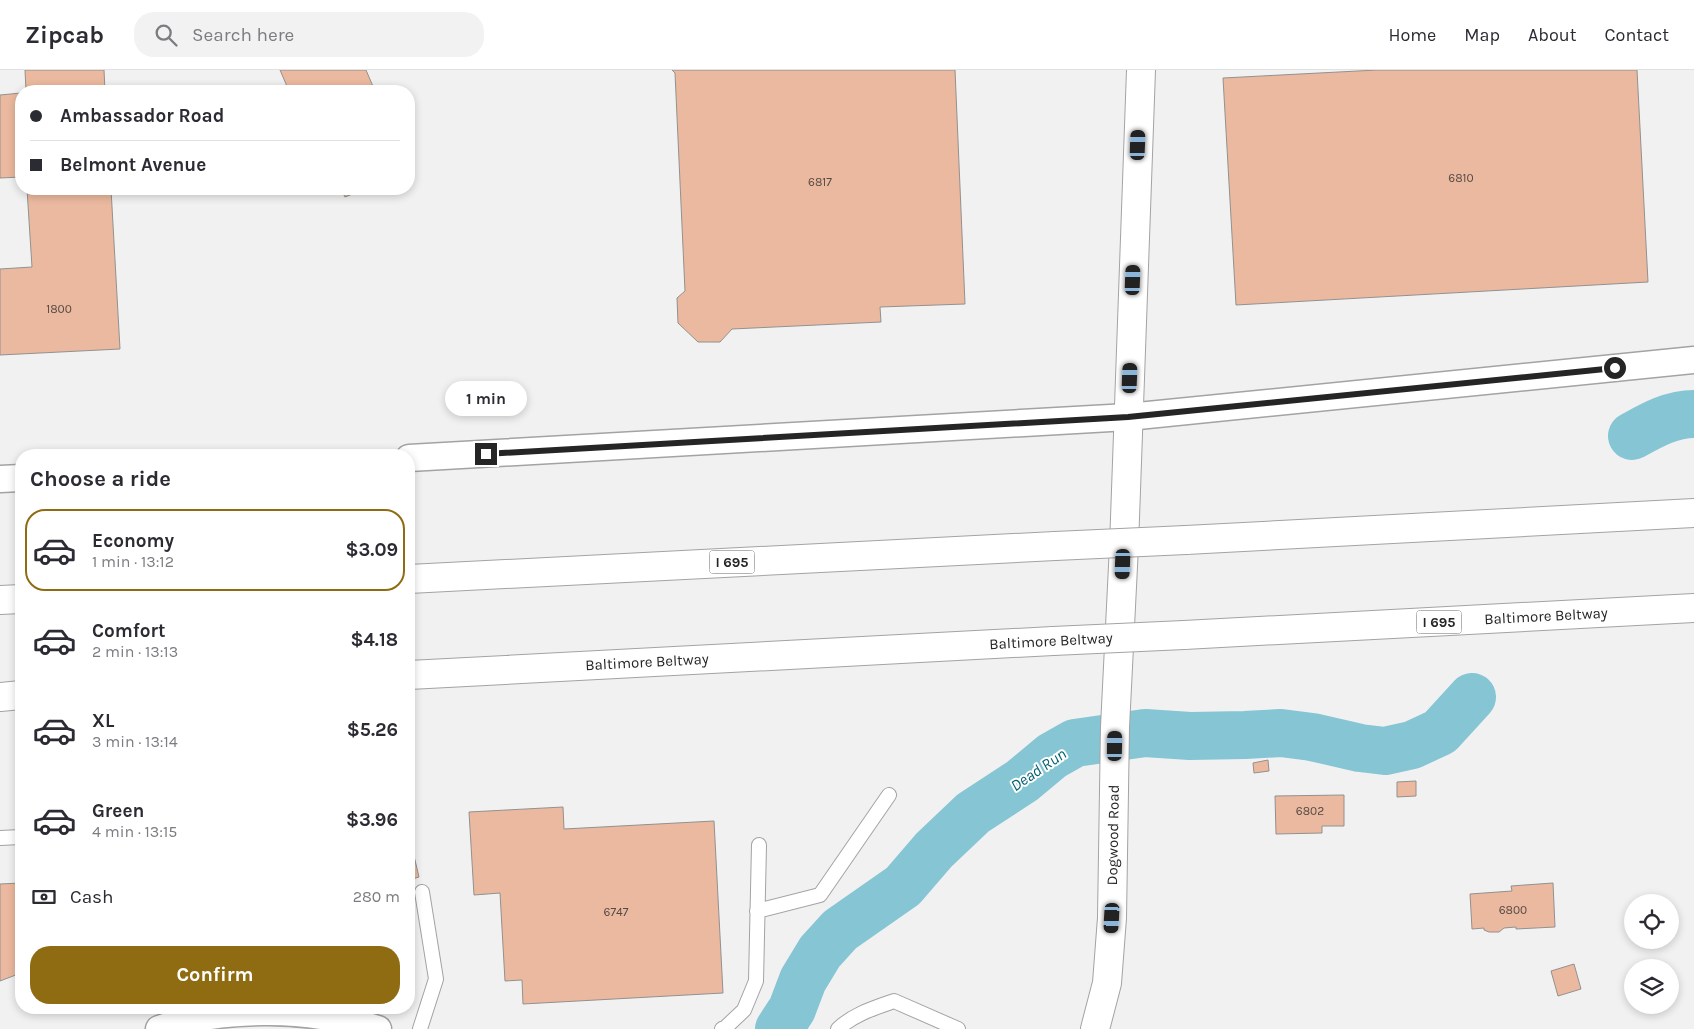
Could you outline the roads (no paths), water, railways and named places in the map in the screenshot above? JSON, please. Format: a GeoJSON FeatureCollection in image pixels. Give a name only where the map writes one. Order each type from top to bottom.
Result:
{"type":"FeatureCollection","features":[{"type":"Feature","properties":{"kind":"main road","name":"Dogwood Road"},"geometry":{"type":"LineString","coordinates":[[1097,1028],[1110,959],[1112,918],[1115,737],[1141,70]]}},
{"type":"Feature","properties":{"kind":"main road","name":"I 695"},"geometry":{"type":"LineString","coordinates":[[415,579],[1694,513]]}},
{"type":"Feature","properties":{"kind":"main road"},"geometry":{"type":"LineString","coordinates":[[0,600],[15,599]]}},
{"type":"Feature","properties":{"kind":"main road","name":"Baltimore Beltway"},"geometry":{"type":"LineString","coordinates":[[415,675],[1694,608]]}},
{"type":"Feature","properties":{"kind":"main road"},"geometry":{"type":"LineString","coordinates":[[0,696],[15,695]]}},
{"type":"Feature","properties":{"kind":"street"},"geometry":{"type":"LineString","coordinates":[[415,458],[1128,417],[1694,360]]}},
{"type":"Feature","properties":{"kind":"street"},"geometry":{"type":"LineString","coordinates":[[0,479],[15,478]]}},
{"type":"Feature","properties":{"kind":"street"},"geometry":{"type":"LineString","coordinates":[[159,1029],[177,1022],[208,1023],[253,1014]]}},
{"type":"Feature","properties":{"kind":"street"},"geometry":{"type":"LineString","coordinates":[[323,1014],[378,1029]]}},
{"type":"Feature","properties":{"kind":"lane"},"geometry":{"type":"LineString","coordinates":[[757,911],[820,896],[889,795]]}},
{"type":"Feature","properties":{"kind":"lane"},"geometry":{"type":"LineString","coordinates":[[0,838],[15,837]]}},
{"type":"Feature","properties":{"kind":"lane"},"geometry":{"type":"LineString","coordinates":[[722,1029],[744,1010],[756,982],[759,845]]}},
{"type":"Feature","properties":{"kind":"lane"},"geometry":{"type":"LineString","coordinates":[[420,1029],[436,979],[422,892]]}},
{"type":"Feature","properties":{"kind":"lane"},"geometry":{"type":"LineString","coordinates":[[838,1029],[844,1023],[866,1010],[894,1001],[958,1029]]}},
{"type":"Feature","properties":{"kind":"waterway","name":"Dead Run"},"geometry":{"type":"LineString","coordinates":[[1632,436],[1670,418],[1694,414]]}},
{"type":"Feature","properties":{"kind":"waterway","name":"Dead Run"},"geometry":{"type":"LineString","coordinates":[[779,1029],[792,1009],[803,980],[820,952],[840,930],[903,886],[934,850],[973,813],[1022,781],[1052,756],[1075,743],[1145,733],[1190,736],[1281,733],[1385,751],[1412,745],[1440,732],[1472,697]]}}]}
